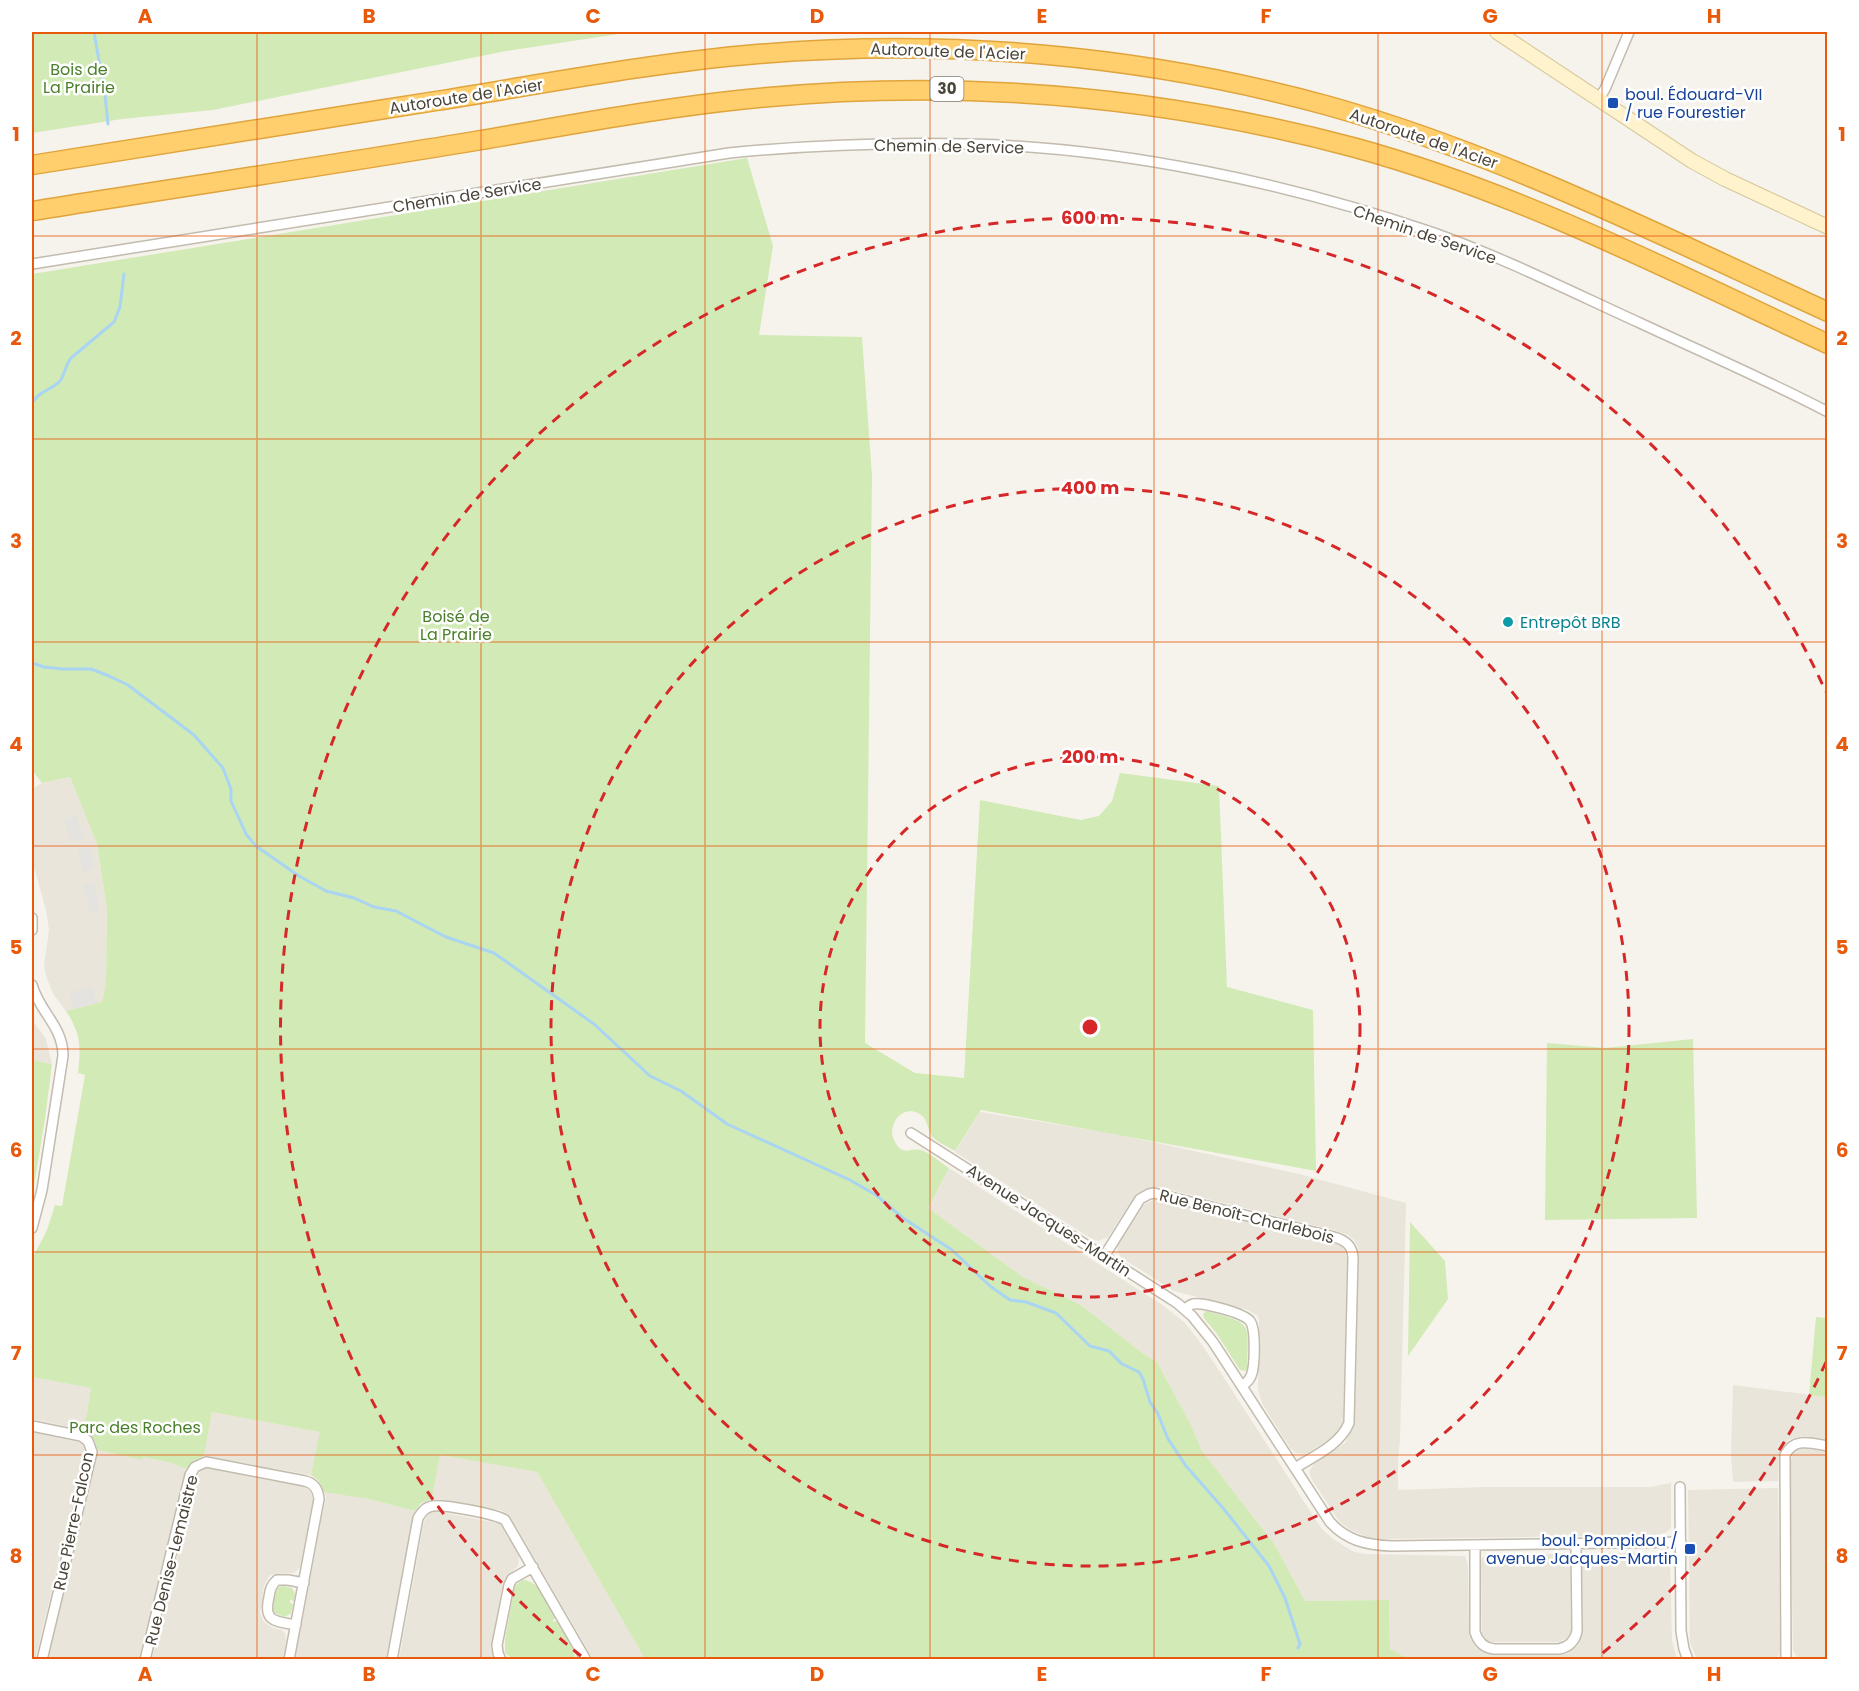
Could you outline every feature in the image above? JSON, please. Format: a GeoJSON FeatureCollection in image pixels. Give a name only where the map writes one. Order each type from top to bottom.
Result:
{"type":"FeatureCollection","features":[{"type":"Feature","properties":{"kind":"highway","name":"Autoroute de l'Acier"},"geometry":{"type":"LineString","coordinates":[[32,165],[615,72],[717,58],[854,48],[1032,54],[1132,65],[1227,82],[1308,101],[1392,125],[1477,154],[1545,182],[1827,312]]}},
{"type":"Feature","properties":{"kind":"highway","name":"Autoroute de l'Acier"},"geometry":{"type":"LineString","coordinates":[[32,211],[741,99],[900,89],[1036,93],[1127,102],[1213,115],[1301,134],[1390,158],[1543,213],[1827,344]]}},
{"type":"Feature","properties":{"kind":"main road"},"geometry":{"type":"LineString","coordinates":[[1497,32],[1708,170],[1827,227]]}},
{"type":"Feature","properties":{"kind":"street"},"geometry":{"type":"LineString","coordinates":[[1598,99],[1605,89],[1629,32]]}},
{"type":"Feature","properties":{"kind":"street","name":"Chemin de Service"},"geometry":{"type":"LineString","coordinates":[[32,264],[729,153],[797,147],[919,143],[1044,149],[1137,160],[1231,177],[1353,208],[1435,234],[1542,278],[1827,412]]}},
{"type":"Feature","properties":{"kind":"street"},"geometry":{"type":"LineString","coordinates":[[32,918],[32,930]]}},
{"type":"Feature","properties":{"kind":"street"},"geometry":{"type":"LineString","coordinates":[[32,986],[39,1003],[59,1033],[63,1056],[42,1190],[32,1228]]}},
{"type":"Feature","properties":{"kind":"street","name":"Avenue Jacques-Martin"},"geometry":{"type":"LineString","coordinates":[[911,1133],[1105,1255],[1185,1309],[1206,1333],[1330,1522],[1340,1532],[1355,1540],[1370,1545],[1392,1546],[1680,1542]]}},
{"type":"Feature","properties":{"kind":"street","name":"Rue Benoît-Charlebois"},"geometry":{"type":"LineString","coordinates":[[1105,1255],[1140,1199],[1154,1193],[1342,1239],[1351,1247],[1353,1257],[1349,1423],[1346,1431],[1338,1440],[1295,1468]]}},
{"type":"Feature","properties":{"kind":"street"},"geometry":{"type":"LineString","coordinates":[[1185,1309],[1195,1304],[1205,1305],[1242,1315],[1250,1322],[1254,1331],[1252,1371],[1249,1380],[1242,1386]]}},
{"type":"Feature","properties":{"kind":"street","name":"Rue Pierre-Falcon"},"geometry":{"type":"LineString","coordinates":[[32,1426],[81,1436],[88,1441],[92,1452],[42,1659]]}},
{"type":"Feature","properties":{"kind":"street"},"geometry":{"type":"LineString","coordinates":[[1786,1659],[1785,1455],[1790,1447],[1800,1442],[1827,1446]]}},
{"type":"Feature","properties":{"kind":"street","name":"Rue Denise-Lemaistre"},"geometry":{"type":"LineString","coordinates":[[145,1659],[190,1475],[195,1467],[210,1463],[305,1481],[315,1486],[319,1498],[289,1659]]}},
{"type":"Feature","properties":{"kind":"street"},"geometry":{"type":"LineString","coordinates":[[1680,1487],[1681,1631],[1688,1659]]}},
{"type":"Feature","properties":{"kind":"street"},"geometry":{"type":"LineString","coordinates":[[392,1659],[418,1518],[427,1508],[440,1506],[502,1518],[508,1524],[586,1659]]}},
{"type":"Feature","properties":{"kind":"street"},"geometry":{"type":"LineString","coordinates":[[1475,1545],[1475,1632],[1480,1642],[1494,1649],[1548,1649],[1564,1648],[1576,1637],[1578,1623],[1576,1544]]}},
{"type":"Feature","properties":{"kind":"street"},"geometry":{"type":"LineString","coordinates":[[501,1659],[497,1645],[509,1585],[512,1579],[533,1567]]}},
{"type":"Feature","properties":{"kind":"street"},"geometry":{"type":"LineString","coordinates":[[296,1626],[272,1619],[267,1607],[275,1582],[283,1579],[304,1583]]}},
{"type":"Feature","properties":{"kind":"shaded area"},"geometry":{"type":"Polygon","coordinates":[[[70,777],[97,844],[107,908],[106,983],[102,1002],[66,1011],[54,995],[44,966],[49,930],[46,910],[32,860],[32,789],[42,783],[70,777]]]}},
{"type":"Feature","properties":{"kind":"shaded area"},"geometry":{"type":"Polygon","coordinates":[[[77,815],[84,838],[71,842],[64,819],[77,815]]]}},
{"type":"Feature","properties":{"kind":"shaded area"},"geometry":{"type":"Polygon","coordinates":[[[90,847],[95,869],[83,873],[77,850],[90,847]]]}},
{"type":"Feature","properties":{"kind":"shaded area"},"geometry":{"type":"Polygon","coordinates":[[[95,882],[99,911],[89,912],[83,884],[95,882]]]}},
{"type":"Feature","properties":{"kind":"shaded area"},"geometry":{"type":"Polygon","coordinates":[[[92,988],[96,1003],[73,1009],[70,992],[92,988]]]}},
{"type":"Feature","properties":{"kind":"shaded area"},"geometry":{"type":"Polygon","coordinates":[[[32,1020],[46,1039],[52,1064],[32,1060],[32,1020]]]}},
{"type":"Feature","properties":{"kind":"shaded area"},"geometry":{"type":"Polygon","coordinates":[[[980,1112],[1116,1134],[1299,1174],[1406,1203],[1398,1490],[1484,1487],[1650,1487],[1671,1483],[1671,1528],[1657,1535],[1382,1539],[1371,1538],[1350,1530],[1339,1521],[1309,1472],[1314,1464],[1345,1443],[1355,1424],[1359,1253],[1354,1240],[1337,1231],[1159,1187],[1152,1187],[1137,1193],[1108,1237],[1098,1241],[1092,1239],[955,1152],[980,1112]]]}},
{"type":"Feature","properties":{"kind":"shaded area"},"geometry":{"type":"Polygon","coordinates":[[[949,1168],[1164,1306],[1185,1323],[1215,1364],[1321,1528],[1332,1538],[1352,1551],[1364,1554],[1465,1556],[1468,1565],[1469,1635],[1476,1648],[1487,1654],[1496,1655],[1568,1653],[1578,1646],[1583,1631],[1582,1567],[1584,1556],[1593,1553],[1662,1553],[1667,1554],[1670,1560],[1672,1641],[1677,1659],[1409,1659],[1390,1649],[1389,1600],[1305,1601],[1275,1545],[1202,1451],[1191,1425],[1157,1362],[1081,1305],[1023,1277],[928,1208],[949,1168]]]}},
{"type":"Feature","properties":{"kind":"shaded area"},"geometry":{"type":"Polygon","coordinates":[[[1155,1199],[1339,1245],[1343,1248],[1347,1258],[1343,1420],[1338,1433],[1306,1454],[1296,1453],[1290,1448],[1260,1397],[1258,1316],[1248,1310],[1174,1291],[1122,1258],[1117,1249],[1119,1243],[1144,1205],[1155,1199]]]}},
{"type":"Feature","properties":{"kind":"shaded area"},"geometry":{"type":"Polygon","coordinates":[[[32,1377],[91,1388],[84,1430],[32,1419],[32,1377]]]}},
{"type":"Feature","properties":{"kind":"shaded area"},"geometry":{"type":"Polygon","coordinates":[[[1733,1385],[1827,1397],[1827,1439],[1802,1436],[1788,1440],[1779,1453],[1778,1481],[1733,1482],[1731,1454],[1733,1385]]]}},
{"type":"Feature","properties":{"kind":"shaded area"},"geometry":{"type":"Polygon","coordinates":[[[212,1412],[321,1432],[311,1475],[204,1456],[212,1412]]]}},
{"type":"Feature","properties":{"kind":"shaded area"},"geometry":{"type":"Polygon","coordinates":[[[32,1432],[78,1442],[84,1447],[85,1453],[35,1660],[32,1659],[32,1432]]]}},
{"type":"Feature","properties":{"kind":"shaded area"},"geometry":{"type":"Polygon","coordinates":[[[1802,1448],[1827,1452],[1827,1659],[1798,1659],[1793,1650],[1790,1464],[1793,1453],[1802,1448]]]}},
{"type":"Feature","properties":{"kind":"shaded area"},"geometry":{"type":"Polygon","coordinates":[[[98,1450],[142,1460],[142,1457],[172,1463],[186,1469],[139,1659],[48,1660],[98,1450]]]}},
{"type":"Feature","properties":{"kind":"shaded area"},"geometry":{"type":"Polygon","coordinates":[[[440,1455],[537,1472],[645,1659],[593,1659],[506,1513],[500,1510],[432,1499],[440,1455]]]}},
{"type":"Feature","properties":{"kind":"shaded area"},"geometry":{"type":"Polygon","coordinates":[[[208,1468],[306,1487],[312,1493],[313,1500],[300,1567],[294,1573],[269,1576],[264,1586],[260,1613],[264,1622],[285,1633],[283,1659],[152,1659],[196,1477],[202,1470],[208,1468]]]}},
{"type":"Feature","properties":{"kind":"shaded area"},"geometry":{"type":"Polygon","coordinates":[[[1778,1488],[1779,1655],[1774,1660],[1697,1659],[1690,1643],[1688,1490],[1778,1488]]]}},
{"type":"Feature","properties":{"kind":"shaded area"},"geometry":{"type":"Polygon","coordinates":[[[324,1492],[415,1511],[386,1659],[295,1660],[326,1496],[324,1492]]]}},
{"type":"Feature","properties":{"kind":"shaded area"},"geometry":{"type":"Polygon","coordinates":[[[434,1511],[498,1523],[519,1556],[518,1566],[503,1582],[491,1647],[494,1659],[399,1659],[424,1522],[429,1513],[434,1511]]]}},
{"type":"Feature","properties":{"kind":"shaded area"},"geometry":{"type":"Polygon","coordinates":[[[1559,1554],[1568,1556],[1570,1562],[1571,1634],[1569,1637],[1559,1642],[1488,1642],[1482,1633],[1481,1561],[1483,1557],[1559,1554]]]}},
{"type":"Feature","properties":{"kind":"green space","name":"Bois de La Prairie"},"geometry":{"type":"Polygon","coordinates":[[[32,32],[632,32],[506,51],[213,110],[122,119],[32,133],[32,32]]]}},
{"type":"Feature","properties":{"kind":"green space","name":"Boisé de La Prairie"},"geometry":{"type":"Polygon","coordinates":[[[747,158],[773,246],[759,335],[862,337],[872,476],[865,1043],[915,1073],[964,1078],[980,800],[1081,820],[1099,816],[1112,801],[1120,773],[1219,786],[1227,987],[1313,1010],[1316,1171],[981,1110],[955,1151],[934,1138],[924,1118],[912,1111],[901,1114],[897,1118],[892,1129],[894,1140],[900,1149],[924,1151],[949,1168],[928,1208],[1023,1277],[1081,1305],[1157,1362],[1191,1425],[1202,1451],[1275,1545],[1305,1601],[1389,1600],[1390,1649],[1409,1659],[645,1659],[537,1472],[440,1455],[432,1499],[421,1503],[415,1511],[369,1499],[324,1492],[318,1480],[311,1475],[320,1432],[212,1412],[204,1456],[193,1461],[186,1469],[172,1463],[143,1457],[142,1460],[98,1450],[93,1437],[84,1430],[91,1388],[32,1377],[32,1259],[47,1230],[55,1205],[62,1206],[85,1075],[78,1073],[79,1040],[66,1011],[102,1002],[106,983],[107,909],[97,844],[70,777],[42,783],[32,770],[32,274],[747,158]]]}},
{"type":"Feature","properties":{"kind":"green space"},"geometry":{"type":"Polygon","coordinates":[[[1693,1039],[1697,1218],[1545,1220],[1547,1043],[1605,1048],[1693,1039]]]}},
{"type":"Feature","properties":{"kind":"green space"},"geometry":{"type":"Polygon","coordinates":[[[32,1060],[52,1064],[32,1198],[32,1060]]]}},
{"type":"Feature","properties":{"kind":"green space"},"geometry":{"type":"Polygon","coordinates":[[[1410,1222],[1445,1261],[1448,1299],[1408,1356],[1410,1222]]]}},
{"type":"Feature","properties":{"kind":"green space"},"geometry":{"type":"Polygon","coordinates":[[[1206,1311],[1233,1319],[1245,1327],[1248,1342],[1246,1371],[1240,1370],[1204,1318],[1203,1314],[1206,1311]]]}},
{"type":"Feature","properties":{"kind":"green space"},"geometry":{"type":"Polygon","coordinates":[[[1816,1317],[1827,1318],[1827,1397],[1809,1395],[1816,1317]]]}},
{"type":"Feature","properties":{"kind":"green space"},"geometry":{"type":"Polygon","coordinates":[[[523,1580],[534,1584],[543,1594],[555,1618],[553,1620],[557,1621],[574,1652],[575,1659],[513,1659],[505,1653],[505,1640],[514,1590],[516,1585],[523,1580]]]}},
{"type":"Feature","properties":{"kind":"green space"},"geometry":{"type":"Polygon","coordinates":[[[279,1587],[292,1588],[295,1594],[294,1601],[290,1600],[293,1604],[291,1613],[285,1617],[275,1613],[274,1607],[279,1587]]]}},
{"type":"Feature","properties":{"kind":"waterway"},"geometry":{"type":"LineString","coordinates":[[94,32],[108,124]]}},
{"type":"Feature","properties":{"kind":"waterway"},"geometry":{"type":"LineString","coordinates":[[32,403],[39,395],[60,381],[71,358],[114,322],[120,307],[124,274]]}},
{"type":"Feature","properties":{"kind":"waterway"},"geometry":{"type":"LineString","coordinates":[[32,663],[62,669],[91,669],[109,676],[128,685],[194,735],[223,768],[231,789],[231,801],[246,834],[256,846],[299,876],[326,891],[354,898],[374,907],[396,911],[446,937],[494,953],[594,1024],[650,1076],[681,1091],[727,1124],[850,1180],[876,1195],[903,1218],[952,1250],[990,1286],[1010,1300],[1026,1302],[1056,1313],[1090,1346],[1109,1351],[1122,1364],[1139,1372],[1150,1402],[1158,1414],[1168,1439],[1186,1466],[1269,1566],[1285,1598],[1300,1644],[1298,1648]]}},
{"type":"Feature","properties":{"kind":"place","name":"boul. Édouard-VII / rue Fourestier"},"geometry":{"type":"Point","coordinates":[1613,103]}},
{"type":"Feature","properties":{"kind":"place","name":"Entrepôt BRB"},"geometry":{"type":"Point","coordinates":[1508,622]}},
{"type":"Feature","properties":{"kind":"place","name":"boul. Pompidou / avenue Jacques-Martin"},"geometry":{"type":"Point","coordinates":[1690,1549]}},
{"type":"Feature","properties":{"kind":"park label","name":"Parc des Roches"},"geometry":{"type":"Point","coordinates":[135,1427]}}]}
